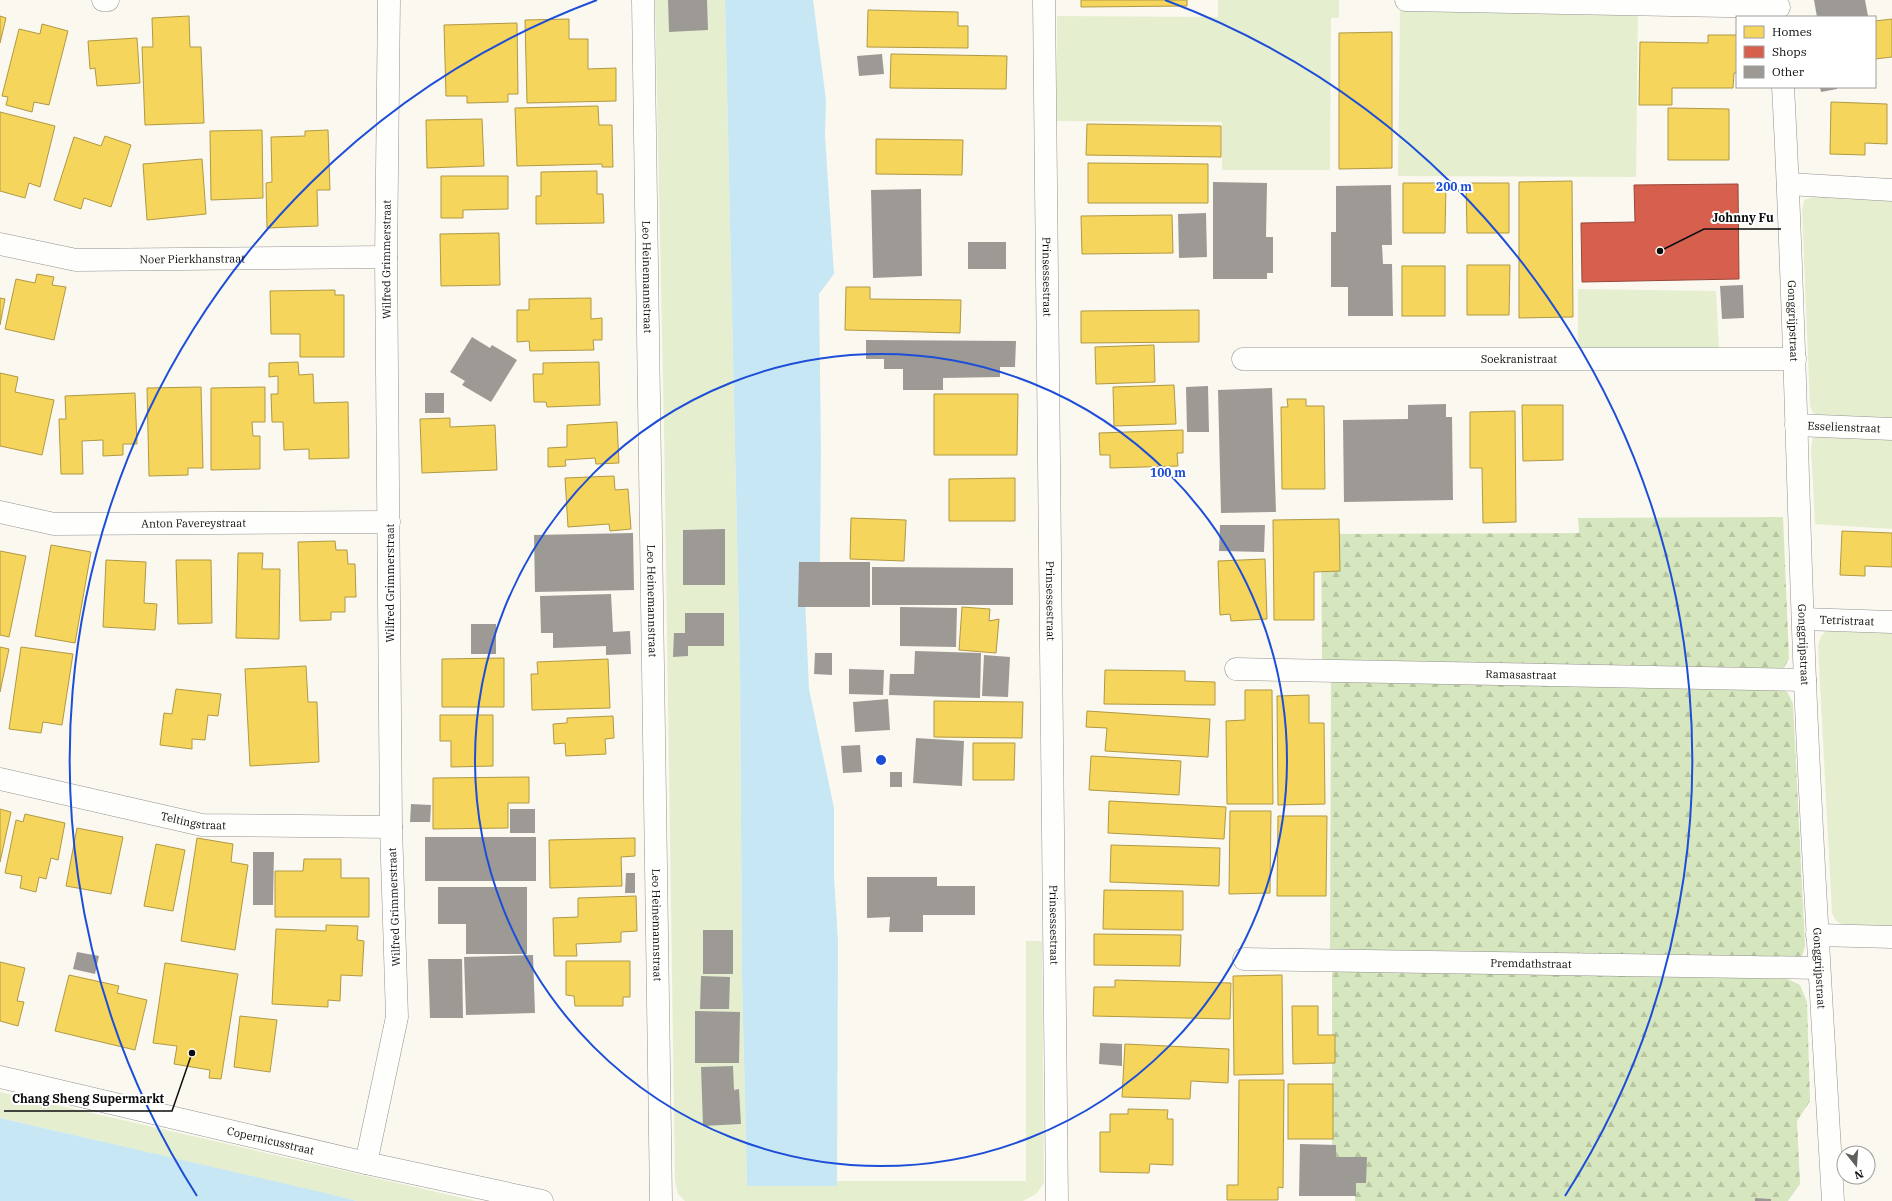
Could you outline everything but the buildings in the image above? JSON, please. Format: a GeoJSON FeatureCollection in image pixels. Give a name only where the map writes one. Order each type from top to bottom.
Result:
{"type":"FeatureCollection","features":[{"type":"Feature","properties":{"kind":"street"},"geometry":{"type":"LineString","coordinates":[[103,0],[108,0]]}},
{"type":"Feature","properties":{"kind":"street","name":"Wilfred Grimmerstraat"},"geometry":{"type":"LineString","coordinates":[[366,1163],[397,1017],[391,827],[386,257],[389,0]]}},
{"type":"Feature","properties":{"kind":"street","name":"Leo Heinemannstraat"},"geometry":{"type":"LineString","coordinates":[[643,0],[661,1201]]}},
{"type":"Feature","properties":{"kind":"street","name":"Prinsessestraat"},"geometry":{"type":"LineString","coordinates":[[1044,0],[1057,1201]]}},
{"type":"Feature","properties":{"kind":"street"},"geometry":{"type":"LineString","coordinates":[[1406,0],[1779,8]]}},
{"type":"Feature","properties":{"kind":"street","name":"Gonggrijpstraat"},"geometry":{"type":"LineString","coordinates":[[1783,88],[1795,359],[1805,680],[1817,935],[1832,1201]]}},
{"type":"Feature","properties":{"kind":"street"},"geometry":{"type":"LineString","coordinates":[[1788,184],[1892,190]]}},
{"type":"Feature","properties":{"kind":"street","name":"Noer Pierkhanstraat"},"geometry":{"type":"LineString","coordinates":[[0,244],[76,260],[386,257]]}},
{"type":"Feature","properties":{"kind":"street","name":"Soekranistraat"},"geometry":{"type":"LineString","coordinates":[[1243,360],[1795,359]]}},
{"type":"Feature","properties":{"kind":"street","name":"Esselienstraat"},"geometry":{"type":"LineString","coordinates":[[1796,425],[1892,429]]}},
{"type":"Feature","properties":{"kind":"street","name":"Anton Favereystraat"},"geometry":{"type":"LineString","coordinates":[[0,512],[54,524],[389,522]]}},
{"type":"Feature","properties":{"kind":"street","name":"Tetristraat"},"geometry":{"type":"LineString","coordinates":[[1803,619],[1892,622]]}},
{"type":"Feature","properties":{"kind":"street","name":"Ramasastraat"},"geometry":{"type":"LineString","coordinates":[[1236,669],[1805,680]]}},
{"type":"Feature","properties":{"kind":"street","name":"Teltingstraat"},"geometry":{"type":"LineString","coordinates":[[0,779],[202,825],[391,827]]}},
{"type":"Feature","properties":{"kind":"street"},"geometry":{"type":"LineString","coordinates":[[1817,935],[1892,937]]}},
{"type":"Feature","properties":{"kind":"street","name":"Premdathstraat"},"geometry":{"type":"LineString","coordinates":[[1244,960],[1819,968]]}},
{"type":"Feature","properties":{"kind":"street","name":"Copernicusstraat"},"geometry":{"type":"LineString","coordinates":[[0,1077],[366,1163],[542,1201]]}},
{"type":"Feature","properties":{"kind":"green space"},"geometry":{"type":"Polygon","coordinates":[[[655,0],[725,0],[740,670],[742,980],[747,1186],[837,1186],[837,1181],[1026,1181],[1026,941],[1042,941],[1044,1183],[1036,1194],[1023,1201],[685,1201],[678,1194],[675,1182],[664,430],[655,0]]]}},
{"type":"Feature","properties":{"kind":"green space"},"geometry":{"type":"Polygon","coordinates":[[[1218,0],[1339,0],[1339,18],[1331,18],[1330,170],[1222,170],[1222,122],[1056,121],[1057,16],[1218,17],[1218,0]]]}},
{"type":"Feature","properties":{"kind":"green space"},"geometry":{"type":"Polygon","coordinates":[[[1400,9],[1638,10],[1636,177],[1398,176],[1400,9]]]}},
{"type":"Feature","properties":{"kind":"green space"},"geometry":{"type":"Polygon","coordinates":[[[1815,196],[1892,201],[1892,418],[1822,416],[1813,413],[1810,406],[1802,211],[1804,200],[1815,196]]]}},
{"type":"Feature","properties":{"kind":"green space"},"geometry":{"type":"Polygon","coordinates":[[[1578,289],[1716,291],[1719,349],[1578,348],[1578,289]]]}},
{"type":"Feature","properties":{"kind":"green space"},"geometry":{"type":"Polygon","coordinates":[[[1813,437],[1892,437],[1892,529],[1815,524],[1811,448],[1813,437]]]}},
{"type":"Feature","properties":{"kind":"green space"},"geometry":{"type":"Polygon","coordinates":[[[1783,517],[1789,659],[1783,669],[1322,664],[1321,534],[1579,533],[1578,518],[1783,517]]]}},
{"type":"Feature","properties":{"kind":"green space"},"geometry":{"type":"Polygon","coordinates":[[[1892,627],[1892,928],[1843,925],[1836,921],[1832,913],[1818,646],[1821,636],[1827,630],[1892,627]]]}},
{"type":"Feature","properties":{"kind":"green space"},"geometry":{"type":"Polygon","coordinates":[[[1331,680],[1776,686],[1788,693],[1793,704],[1805,946],[1802,956],[1792,962],[1330,955],[1331,680]]]}},
{"type":"Feature","properties":{"kind":"green space"},"geometry":{"type":"Polygon","coordinates":[[[1332,971],[1786,978],[1800,985],[1807,1002],[1810,1101],[1797,1121],[1800,1184],[1788,1201],[1355,1201],[1355,1157],[1332,1158],[1332,971]]]}},
{"type":"Feature","properties":{"kind":"green space"},"geometry":{"type":"Polygon","coordinates":[[[0,1092],[476,1201],[357,1201],[0,1118],[0,1092]]]}},
{"type":"Feature","properties":{"kind":"water"},"geometry":{"type":"Polygon","coordinates":[[[725,0],[813,0],[826,100],[825,136],[834,274],[819,294],[821,451],[820,562],[804,574],[809,689],[834,808],[834,876],[838,941],[837,1186],[747,1186],[742,980],[740,670],[725,0]]]}},
{"type":"Feature","properties":{"kind":"water"},"geometry":{"type":"Polygon","coordinates":[[[0,1118],[321,1192],[357,1201],[0,1201],[0,1118]]]}},
{"type":"Feature","properties":{"kind":"place","name":"Johnny Fu"},"geometry":{"type":"Point","coordinates":[1660,251]}},
{"type":"Feature","properties":{"kind":"place","name":"Chang Sheng Supermarkt"},"geometry":{"type":"Point","coordinates":[192,1053]}}]}
